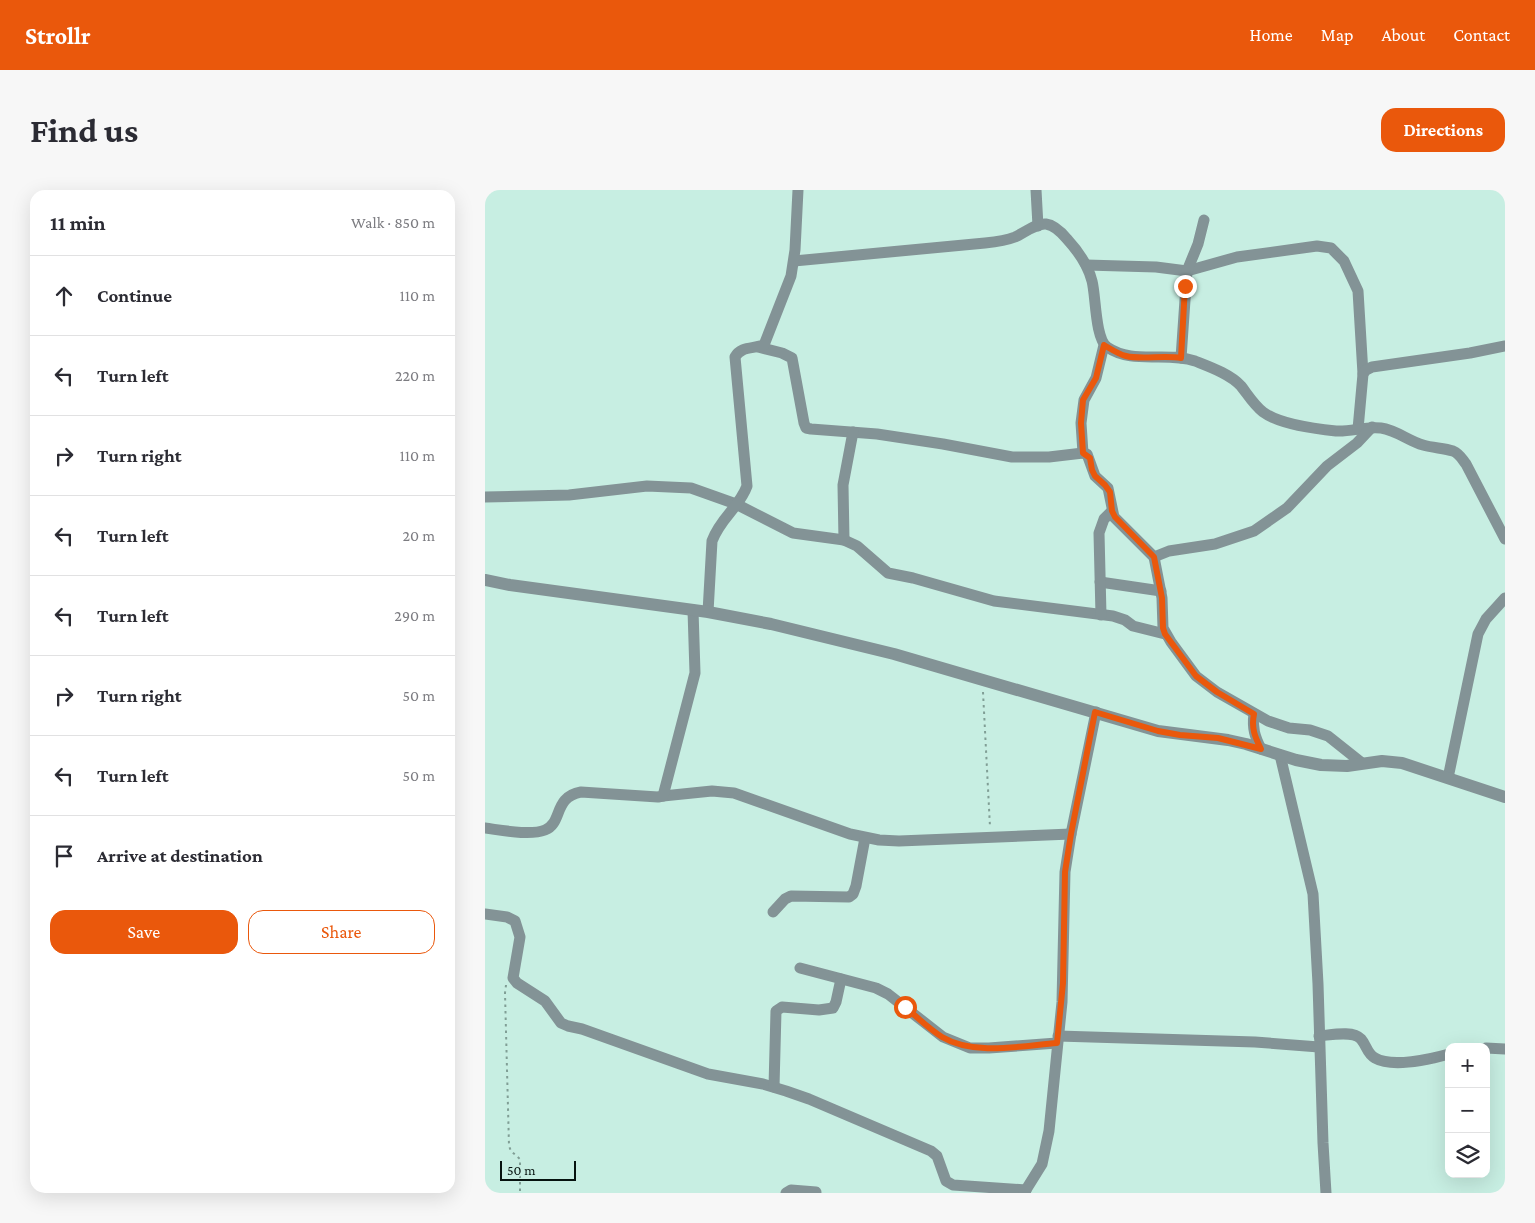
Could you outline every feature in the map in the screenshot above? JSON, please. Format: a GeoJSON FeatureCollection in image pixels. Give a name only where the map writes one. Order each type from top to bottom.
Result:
{"type":"FeatureCollection","features":[{"type":"Feature","properties":{"kind":"street"},"geometry":{"type":"LineString","coordinates":[[708,612],[712,541],[723,520],[743,496],[747,486],[735,357],[738,351],[764,344],[787,288],[794,261],[798,190]]}},
{"type":"Feature","properties":{"kind":"street"},"geometry":{"type":"LineString","coordinates":[[1037,190],[1037,226]]}},
{"type":"Feature","properties":{"kind":"street"},"geometry":{"type":"LineString","coordinates":[[1181,358],[1187,271],[1198,244],[1204,220]]}},
{"type":"Feature","properties":{"kind":"street"},"geometry":{"type":"LineString","coordinates":[[794,261],[985,243],[1013,238],[1037,226],[1045,224],[1053,226],[1075,247],[1092,280],[1104,345],[1096,378],[1083,400],[1081,423],[1083,453]]}},
{"type":"Feature","properties":{"kind":"street"},"geometry":{"type":"LineString","coordinates":[[1085,265],[1156,266],[1187,271],[1251,254],[1317,246],[1331,248],[1344,261],[1358,291],[1363,374],[1358,429]]}},
{"type":"Feature","properties":{"kind":"street"},"geometry":{"type":"LineString","coordinates":[[1104,345],[1125,356],[1165,356],[1197,362],[1234,380],[1263,412],[1271,417],[1339,432],[1372,427],[1389,430],[1423,445],[1453,451],[1461,456],[1505,539]]}},
{"type":"Feature","properties":{"kind":"street"},"geometry":{"type":"LineString","coordinates":[[1363,374],[1372,367],[1409,363],[1505,346]]}},
{"type":"Feature","properties":{"kind":"street"},"geometry":{"type":"LineString","coordinates":[[758,347],[788,355],[792,358],[806,428],[943,444],[1012,457],[1049,457],[1083,453],[1090,458],[1095,476],[1109,488],[1112,511],[1115,517],[1154,557],[1161,591],[1165,634],[1196,676],[1217,692],[1254,714],[1289,728],[1320,732],[1333,740],[1362,764]]}},
{"type":"Feature","properties":{"kind":"street"},"geometry":{"type":"LineString","coordinates":[[1154,557],[1169,551],[1215,544],[1254,532],[1287,508],[1327,466],[1357,443],[1372,427]]}},
{"type":"Feature","properties":{"kind":"street"},"geometry":{"type":"LineString","coordinates":[[844,540],[843,486],[853,432]]}},
{"type":"Feature","properties":{"kind":"street"},"geometry":{"type":"LineString","coordinates":[[485,497],[569,495],[623,488],[668,486],[691,488],[736,504],[793,533],[844,540],[857,546],[888,572],[994,601],[1119,618],[1133,626],[1165,634]]}},
{"type":"Feature","properties":{"kind":"street"},"geometry":{"type":"LineString","coordinates":[[1101,615],[1099,533],[1104,519],[1112,511]]}},
{"type":"Feature","properties":{"kind":"street"},"geometry":{"type":"LineString","coordinates":[[485,580],[708,612],[812,633],[893,654],[1158,731],[1218,738],[1321,765],[1335,766],[1382,761],[1402,763],[1505,797]]}},
{"type":"Feature","properties":{"kind":"street"},"geometry":{"type":"LineString","coordinates":[[1100,582],[1161,591]]}},
{"type":"Feature","properties":{"kind":"street"},"geometry":{"type":"LineString","coordinates":[[1448,778],[1478,634],[1486,619],[1505,598]]}},
{"type":"Feature","properties":{"kind":"street"},"geometry":{"type":"LineString","coordinates":[[663,796],[695,673],[693,610]]}},
{"type":"Feature","properties":{"kind":"street"},"geometry":{"type":"LineString","coordinates":[[485,914],[507,916],[515,922],[519,929],[519,937],[513,978],[517,983],[545,1001],[561,1023],[583,1029],[708,1074],[763,1084],[809,1099],[931,1151],[937,1156],[946,1181],[953,1185],[1025,1191],[1042,1164],[1046,1149],[1063,983],[1064,883],[1071,834],[1095,712]]}},
{"type":"Feature","properties":{"kind":"street"},"geometry":{"type":"LineString","coordinates":[[1254,714],[1253,730],[1261,749]]}},
{"type":"Feature","properties":{"kind":"street"},"geometry":{"type":"LineString","coordinates":[[1280,755],[1313,894],[1326,1193]]}},
{"type":"Feature","properties":{"kind":"street"},"geometry":{"type":"LineString","coordinates":[[485,828],[531,832],[545,830],[553,824],[566,798],[574,793],[658,797],[711,791],[733,793],[865,838],[899,841],[1071,834]]}},
{"type":"Feature","properties":{"kind":"street"},"geometry":{"type":"LineString","coordinates":[[773,912],[785,899],[791,896],[849,897],[853,894],[865,838]]}},
{"type":"Feature","properties":{"kind":"street"},"geometry":{"type":"LineString","coordinates":[[800,968],[876,988],[888,994],[943,1037],[965,1046],[989,1048],[1058,1040],[1319,1041],[1348,1034],[1361,1039],[1370,1055],[1380,1061],[1409,1062],[1445,1055]]}},
{"type":"Feature","properties":{"kind":"street"},"geometry":{"type":"LineString","coordinates":[[773,1087],[776,1011],[782,1007],[819,1010],[833,1008],[841,979]]}},
{"type":"Feature","properties":{"kind":"street"},"geometry":{"type":"LineString","coordinates":[[1490,1048],[1505,1049]]}},
{"type":"Feature","properties":{"kind":"street"},"geometry":{"type":"LineString","coordinates":[[786,1193],[791,1190],[816,1192]]}},
{"type":"Feature","properties":{"kind":"path"},"geometry":{"type":"LineString","coordinates":[[983,681],[991,837]]}},
{"type":"Feature","properties":{"kind":"path"},"geometry":{"type":"LineString","coordinates":[[513,978],[508,981],[505,993],[509,1146],[511,1151],[520,1159],[520,1193]]}},
{"type":"Feature","properties":{"kind":"route"},"geometry":{"type":"LineString","coordinates":[[905,1007],[943,1037],[970,1048],[1057,1043],[1063,983],[1065,872],[1095,712],[1170,734],[1218,738],[1261,749],[1253,730],[1254,714],[1217,692],[1196,676],[1165,634],[1157,562],[1115,517],[1112,511],[1109,488],[1095,476],[1090,458],[1087,454],[1083,453],[1081,423],[1083,400],[1092,387],[1099,371],[1104,345],[1125,356],[1181,358],[1185,286]]}}]}
